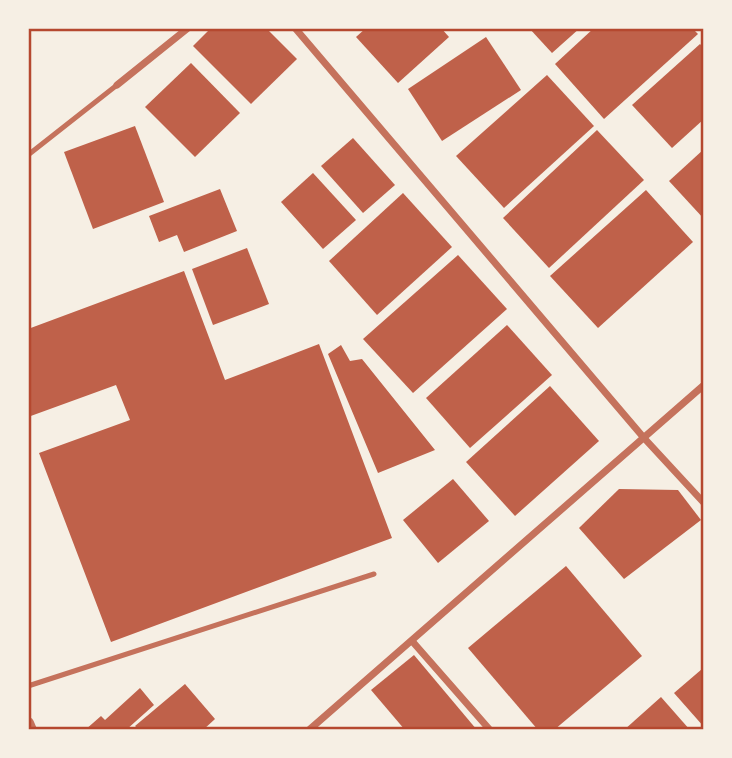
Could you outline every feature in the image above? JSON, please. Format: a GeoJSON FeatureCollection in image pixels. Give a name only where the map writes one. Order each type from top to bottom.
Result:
{"type":"FeatureCollection","features":[{"type":"Feature","properties":{"kind":"street"},"geometry":{"type":"LineString","coordinates":[[117,85],[188,28]]}},
{"type":"Feature","properties":{"kind":"street"},"geometry":{"type":"LineString","coordinates":[[295,28],[644,438],[704,503]]}},
{"type":"Feature","properties":{"kind":"street"},"geometry":{"type":"LineString","coordinates":[[309,730],[704,385]]}},
{"type":"Feature","properties":{"kind":"street"},"geometry":{"type":"LineString","coordinates":[[412,641],[491,730]]}},
{"type":"Feature","properties":{"kind":"street"},"geometry":{"type":"LineString","coordinates":[[28,723],[31,730]]}},
{"type":"Feature","properties":{"kind":"lane"},"geometry":{"type":"LineString","coordinates":[[28,155],[117,85]]}},
{"type":"Feature","properties":{"kind":"lane"},"geometry":{"type":"LineString","coordinates":[[28,686],[374,574]]}},
{"type":"Feature","properties":{"kind":"building"},"geometry":{"type":"Polygon","coordinates":[[[211,28],[266,28],[297,59],[251,104],[193,46],[211,28]]]}},
{"type":"Feature","properties":{"kind":"building"},"geometry":{"type":"Polygon","coordinates":[[[366,28],[441,28],[449,37],[398,83],[356,37],[366,28]]]}},
{"type":"Feature","properties":{"kind":"building"},"geometry":{"type":"Polygon","coordinates":[[[529,28],[580,28],[552,53],[529,28]]]}},
{"type":"Feature","properties":{"kind":"building"},"geometry":{"type":"Polygon","coordinates":[[[594,28],[692,28],[698,34],[604,119],[555,64],[594,28]]]}},
{"type":"Feature","properties":{"kind":"building"},"geometry":{"type":"Polygon","coordinates":[[[486,37],[521,90],[442,141],[408,89],[486,37]]]}},
{"type":"Feature","properties":{"kind":"building"},"geometry":{"type":"Polygon","coordinates":[[[700,44],[704,48],[704,119],[672,148],[632,105],[700,44]]]}},
{"type":"Feature","properties":{"kind":"building"},"geometry":{"type":"Polygon","coordinates":[[[191,63],[240,113],[195,157],[145,107],[191,63]]]}},
{"type":"Feature","properties":{"kind":"building"},"geometry":{"type":"Polygon","coordinates":[[[547,75],[594,126],[504,208],[456,156],[547,75]]]}},
{"type":"Feature","properties":{"kind":"building"},"geometry":{"type":"Polygon","coordinates":[[[135,126],[164,202],[93,229],[64,152],[135,126]]]}},
{"type":"Feature","properties":{"kind":"building"},"geometry":{"type":"Polygon","coordinates":[[[597,130],[644,180],[549,268],[503,218],[597,130]]]}},
{"type":"Feature","properties":{"kind":"building"},"geometry":{"type":"Polygon","coordinates":[[[353,138],[395,185],[363,213],[321,166],[353,138]]]}},
{"type":"Feature","properties":{"kind":"building"},"geometry":{"type":"Polygon","coordinates":[[[704,149],[704,219],[669,181],[704,149]]]}},
{"type":"Feature","properties":{"kind":"building"},"geometry":{"type":"Polygon","coordinates":[[[313,173],[356,220],[323,249],[281,202],[313,173]]]}},
{"type":"Feature","properties":{"kind":"building"},"geometry":{"type":"Polygon","coordinates":[[[220,189],[237,231],[184,252],[177,235],[159,242],[149,216],[220,189]]]}},
{"type":"Feature","properties":{"kind":"building"},"geometry":{"type":"Polygon","coordinates":[[[646,190],[693,242],[598,328],[550,276],[646,190]]]}},
{"type":"Feature","properties":{"kind":"building"},"geometry":{"type":"Polygon","coordinates":[[[403,193],[452,247],[377,315],[329,261],[403,193]]]}},
{"type":"Feature","properties":{"kind":"building"},"geometry":{"type":"Polygon","coordinates":[[[247,248],[269,304],[213,325],[192,269],[247,248]]]}},
{"type":"Feature","properties":{"kind":"building"},"geometry":{"type":"Polygon","coordinates":[[[458,255],[507,309],[413,393],[363,339],[458,255]]]}},
{"type":"Feature","properties":{"kind":"building"},"geometry":{"type":"Polygon","coordinates":[[[184,271],[225,380],[319,344],[392,538],[111,642],[39,453],[130,420],[116,385],[28,417],[28,329],[184,271]]]}},
{"type":"Feature","properties":{"kind":"building"},"geometry":{"type":"Polygon","coordinates":[[[507,325],[552,375],[470,448],[426,398],[507,325]]]}},
{"type":"Feature","properties":{"kind":"building"},"geometry":{"type":"Polygon","coordinates":[[[341,345],[350,361],[362,359],[435,450],[378,473],[328,354],[341,345]]]}},
{"type":"Feature","properties":{"kind":"building"},"geometry":{"type":"Polygon","coordinates":[[[550,386],[599,441],[515,516],[466,462],[550,386]]]}},
{"type":"Feature","properties":{"kind":"building"},"geometry":{"type":"Polygon","coordinates":[[[453,479],[489,521],[438,563],[403,520],[453,479]]]}},
{"type":"Feature","properties":{"kind":"building"},"geometry":{"type":"Polygon","coordinates":[[[619,489],[678,490],[701,520],[624,579],[579,528],[619,489]]]}},
{"type":"Feature","properties":{"kind":"building"},"geometry":{"type":"Polygon","coordinates":[[[566,566],[642,656],[554,730],[538,730],[468,648],[566,566]]]}},
{"type":"Feature","properties":{"kind":"building"},"geometry":{"type":"Polygon","coordinates":[[[414,655],[477,730],[405,730],[371,690],[414,655]]]}},
{"type":"Feature","properties":{"kind":"building"},"geometry":{"type":"Polygon","coordinates":[[[702,669],[704,672],[704,727],[674,693],[702,669]]]}},
{"type":"Feature","properties":{"kind":"building"},"geometry":{"type":"Polygon","coordinates":[[[185,684],[215,719],[203,730],[139,730],[135,726],[185,684]]]}},
{"type":"Feature","properties":{"kind":"building"},"geometry":{"type":"Polygon","coordinates":[[[140,688],[154,705],[126,730],[85,730],[101,716],[105,720],[140,688]]]}},
{"type":"Feature","properties":{"kind":"building"},"geometry":{"type":"Polygon","coordinates":[[[661,697],[690,730],[624,730],[661,697]]]}}]}
